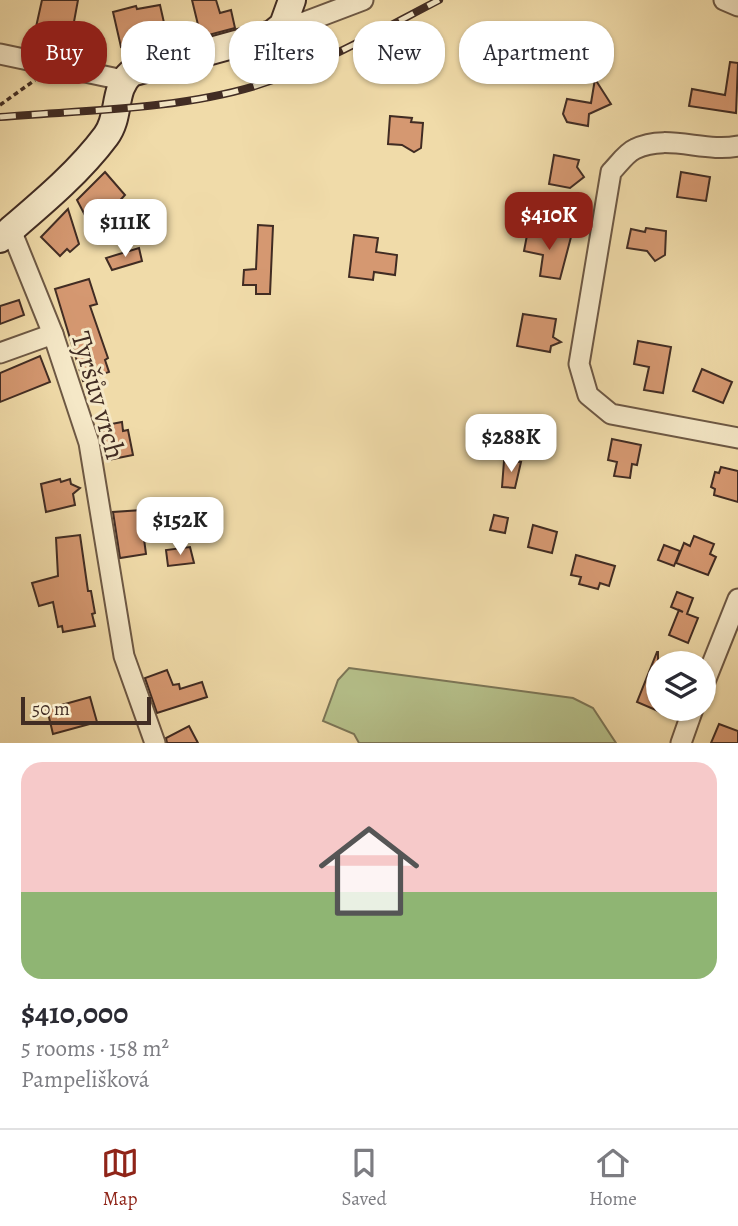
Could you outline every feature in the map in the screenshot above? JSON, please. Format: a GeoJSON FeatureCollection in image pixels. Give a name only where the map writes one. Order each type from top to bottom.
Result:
{"type":"FeatureCollection","features":[{"type":"Feature","properties":{"kind":"street"},"geometry":{"type":"LineString","coordinates":[[285,21],[292,0]]}},
{"type":"Feature","properties":{"kind":"street"},"geometry":{"type":"LineString","coordinates":[[308,21],[363,0]]}},
{"type":"Feature","properties":{"kind":"street"},"geometry":{"type":"LineString","coordinates":[[724,0],[738,6]]}},
{"type":"Feature","properties":{"kind":"street"},"geometry":{"type":"LineString","coordinates":[[0,54],[21,58]]}},
{"type":"Feature","properties":{"kind":"street"},"geometry":{"type":"LineString","coordinates":[[6,234],[67,178],[106,136],[114,122],[121,84]]}},
{"type":"Feature","properties":{"kind":"street"},"geometry":{"type":"LineString","coordinates":[[738,146],[725,148],[660,142],[633,150],[611,172],[579,363],[588,395],[611,414],[738,438]]}},
{"type":"Feature","properties":{"kind":"street","name":"Tyršův vrch"},"geometry":{"type":"LineString","coordinates":[[6,234],[53,334],[89,443],[124,656],[155,743]]}},
{"type":"Feature","properties":{"kind":"street"},"geometry":{"type":"LineString","coordinates":[[0,353],[53,334]]}},
{"type":"Feature","properties":{"kind":"street"},"geometry":{"type":"LineString","coordinates":[[716,654],[738,599]]}},
{"type":"Feature","properties":{"kind":"street"},"geometry":{"type":"LineString","coordinates":[[681,743],[689,721]]}},
{"type":"Feature","properties":{"kind":"path"},"geometry":{"type":"LineString","coordinates":[[0,105],[30,84]]}},
{"type":"Feature","properties":{"kind":"green space"},"geometry":{"type":"Polygon","coordinates":[[[349,668],[573,698],[593,708],[616,743],[359,743],[354,734],[323,721],[338,680],[349,668]]]}},
{"type":"Feature","properties":{"kind":"building"},"geometry":{"type":"Polygon","coordinates":[[[42,0],[78,0],[74,21],[37,21],[42,0]]]}},
{"type":"Feature","properties":{"kind":"building"},"geometry":{"type":"Polygon","coordinates":[[[192,0],[216,0],[220,13],[231,10],[233,21],[229,21],[229,30],[215,33],[215,21],[197,21],[192,0]]]}},
{"type":"Feature","properties":{"kind":"building"},"geometry":{"type":"Polygon","coordinates":[[[160,5],[164,21],[121,21],[121,47],[113,12],[136,6],[137,9],[160,5]]]}},
{"type":"Feature","properties":{"kind":"building"},"geometry":{"type":"Polygon","coordinates":[[[730,62],[738,63],[736,113],[689,106],[692,89],[725,95],[730,62]]]}},
{"type":"Feature","properties":{"kind":"building"},"geometry":{"type":"Polygon","coordinates":[[[594,84],[598,84],[611,104],[589,114],[588,126],[567,122],[563,114],[567,99],[591,103],[594,84]]]}},
{"type":"Feature","properties":{"kind":"building"},"geometry":{"type":"Polygon","coordinates":[[[390,116],[412,118],[411,122],[423,123],[421,148],[414,152],[402,145],[388,144],[390,116]]]}},
{"type":"Feature","properties":{"kind":"building"},"geometry":{"type":"Polygon","coordinates":[[[554,155],[579,160],[577,167],[584,177],[570,188],[549,184],[554,155]]]}},
{"type":"Feature","properties":{"kind":"building"},"geometry":{"type":"Polygon","coordinates":[[[105,172],[125,195],[114,207],[110,203],[89,223],[77,200],[105,172]]]}},
{"type":"Feature","properties":{"kind":"building"},"geometry":{"type":"Polygon","coordinates":[[[681,172],[710,177],[706,201],[677,197],[681,172]]]}},
{"type":"Feature","properties":{"kind":"building"},"geometry":{"type":"Polygon","coordinates":[[[68,209],[79,244],[70,252],[67,249],[60,256],[41,237],[68,209]]]}},
{"type":"Feature","properties":{"kind":"building"},"geometry":{"type":"Polygon","coordinates":[[[258,225],[273,226],[270,294],[256,294],[256,285],[243,285],[244,270],[256,269],[258,225]]]}},
{"type":"Feature","properties":{"kind":"building"},"geometry":{"type":"Polygon","coordinates":[[[646,228],[666,231],[665,255],[655,261],[647,251],[627,248],[631,229],[645,232],[646,228]]]}},
{"type":"Feature","properties":{"kind":"building"},"geometry":{"type":"Polygon","coordinates":[[[528,230],[571,237],[560,279],[540,276],[543,255],[524,251],[528,230]]]}},
{"type":"Feature","properties":{"kind":"building"},"geometry":{"type":"Polygon","coordinates":[[[354,235],[378,238],[376,252],[397,255],[395,275],[374,272],[373,280],[349,277],[354,235]]]}},
{"type":"Feature","properties":{"kind":"building"},"geometry":{"type":"Polygon","coordinates":[[[139,248],[142,261],[112,270],[106,258],[139,248]]]}},
{"type":"Feature","properties":{"kind":"building"},"geometry":{"type":"Polygon","coordinates":[[[89,279],[97,304],[90,306],[108,358],[105,360],[109,372],[83,381],[55,289],[89,279]]]}},
{"type":"Feature","properties":{"kind":"building"},"geometry":{"type":"Polygon","coordinates":[[[19,300],[24,315],[0,324],[0,306],[19,300]]]}},
{"type":"Feature","properties":{"kind":"building"},"geometry":{"type":"Polygon","coordinates":[[[523,314],[556,319],[553,337],[561,342],[551,346],[550,352],[517,346],[523,314]]]}},
{"type":"Feature","properties":{"kind":"building"},"geometry":{"type":"Polygon","coordinates":[[[638,341],[671,347],[663,393],[644,390],[649,367],[634,364],[638,341]]]}},
{"type":"Feature","properties":{"kind":"building"},"geometry":{"type":"Polygon","coordinates":[[[40,356],[50,382],[0,402],[0,373],[40,356]]]}},
{"type":"Feature","properties":{"kind":"building"},"geometry":{"type":"Polygon","coordinates":[[[702,369],[732,382],[723,403],[693,391],[702,369]]]}},
{"type":"Feature","properties":{"kind":"building"},"geometry":{"type":"Polygon","coordinates":[[[122,422],[123,431],[128,430],[133,455],[108,460],[101,426],[122,422]]]}},
{"type":"Feature","properties":{"kind":"building"},"geometry":{"type":"Polygon","coordinates":[[[612,439],[641,445],[637,465],[632,464],[630,478],[614,476],[617,462],[608,460],[612,439]]]}},
{"type":"Feature","properties":{"kind":"building"},"geometry":{"type":"Polygon","coordinates":[[[504,461],[521,462],[515,488],[502,487],[504,461]]]}},
{"type":"Feature","properties":{"kind":"building"},"geometry":{"type":"Polygon","coordinates":[[[721,467],[738,471],[738,502],[714,495],[715,489],[711,487],[715,472],[719,473],[721,467]]]}},
{"type":"Feature","properties":{"kind":"building"},"geometry":{"type":"Polygon","coordinates":[[[60,479],[61,482],[70,479],[71,484],[80,488],[73,494],[75,505],[46,512],[41,484],[60,479]]]}},
{"type":"Feature","properties":{"kind":"building"},"geometry":{"type":"Polygon","coordinates":[[[187,507],[188,520],[142,524],[146,554],[120,558],[113,512],[187,507]]]}},
{"type":"Feature","properties":{"kind":"building"},"geometry":{"type":"Polygon","coordinates":[[[494,515],[508,518],[505,533],[490,530],[494,515]]]}},
{"type":"Feature","properties":{"kind":"building"},"geometry":{"type":"Polygon","coordinates":[[[533,525],[557,532],[552,553],[528,547],[533,525]]]}},
{"type":"Feature","properties":{"kind":"building"},"geometry":{"type":"Polygon","coordinates":[[[80,535],[88,591],[91,591],[95,613],[92,614],[95,626],[63,632],[62,626],[58,627],[53,602],[39,606],[32,583],[58,576],[56,538],[80,535]]]}},
{"type":"Feature","properties":{"kind":"building"},"geometry":{"type":"Polygon","coordinates":[[[694,536],[714,544],[710,554],[716,557],[708,575],[676,563],[684,543],[690,546],[694,536]]]}},
{"type":"Feature","properties":{"kind":"building"},"geometry":{"type":"Polygon","coordinates":[[[664,545],[680,551],[674,566],[658,560],[664,545]]]}},
{"type":"Feature","properties":{"kind":"building"},"geometry":{"type":"Polygon","coordinates":[[[190,547],[194,563],[168,566],[166,550],[190,547]]]}},
{"type":"Feature","properties":{"kind":"building"},"geometry":{"type":"Polygon","coordinates":[[[576,555],[615,566],[609,586],[600,583],[598,589],[579,584],[581,577],[571,575],[576,555]]]}},
{"type":"Feature","properties":{"kind":"building"},"geometry":{"type":"Polygon","coordinates":[[[677,592],[693,598],[687,614],[698,618],[688,643],[669,635],[679,610],[671,607],[677,592]]]}},
{"type":"Feature","properties":{"kind":"building"},"geometry":{"type":"Polygon","coordinates":[[[167,670],[173,685],[179,684],[180,689],[202,682],[207,697],[157,713],[145,678],[167,670]]]}},
{"type":"Feature","properties":{"kind":"building"},"geometry":{"type":"Polygon","coordinates":[[[646,680],[646,706],[637,702],[646,680]]]}},
{"type":"Feature","properties":{"kind":"building"},"geometry":{"type":"Polygon","coordinates":[[[90,697],[97,722],[53,734],[47,709],[90,697]]]}},
{"type":"Feature","properties":{"kind":"building"},"geometry":{"type":"Polygon","coordinates":[[[719,724],[738,731],[738,743],[711,743],[719,724]]]}},
{"type":"Feature","properties":{"kind":"building"},"geometry":{"type":"Polygon","coordinates":[[[189,726],[198,743],[167,743],[166,738],[189,726]]]}},
{"type":"Feature","properties":{"kind":"railway"},"geometry":{"type":"LineString","coordinates":[[0,117],[161,105],[255,86],[326,58],[439,0]]}}]}
